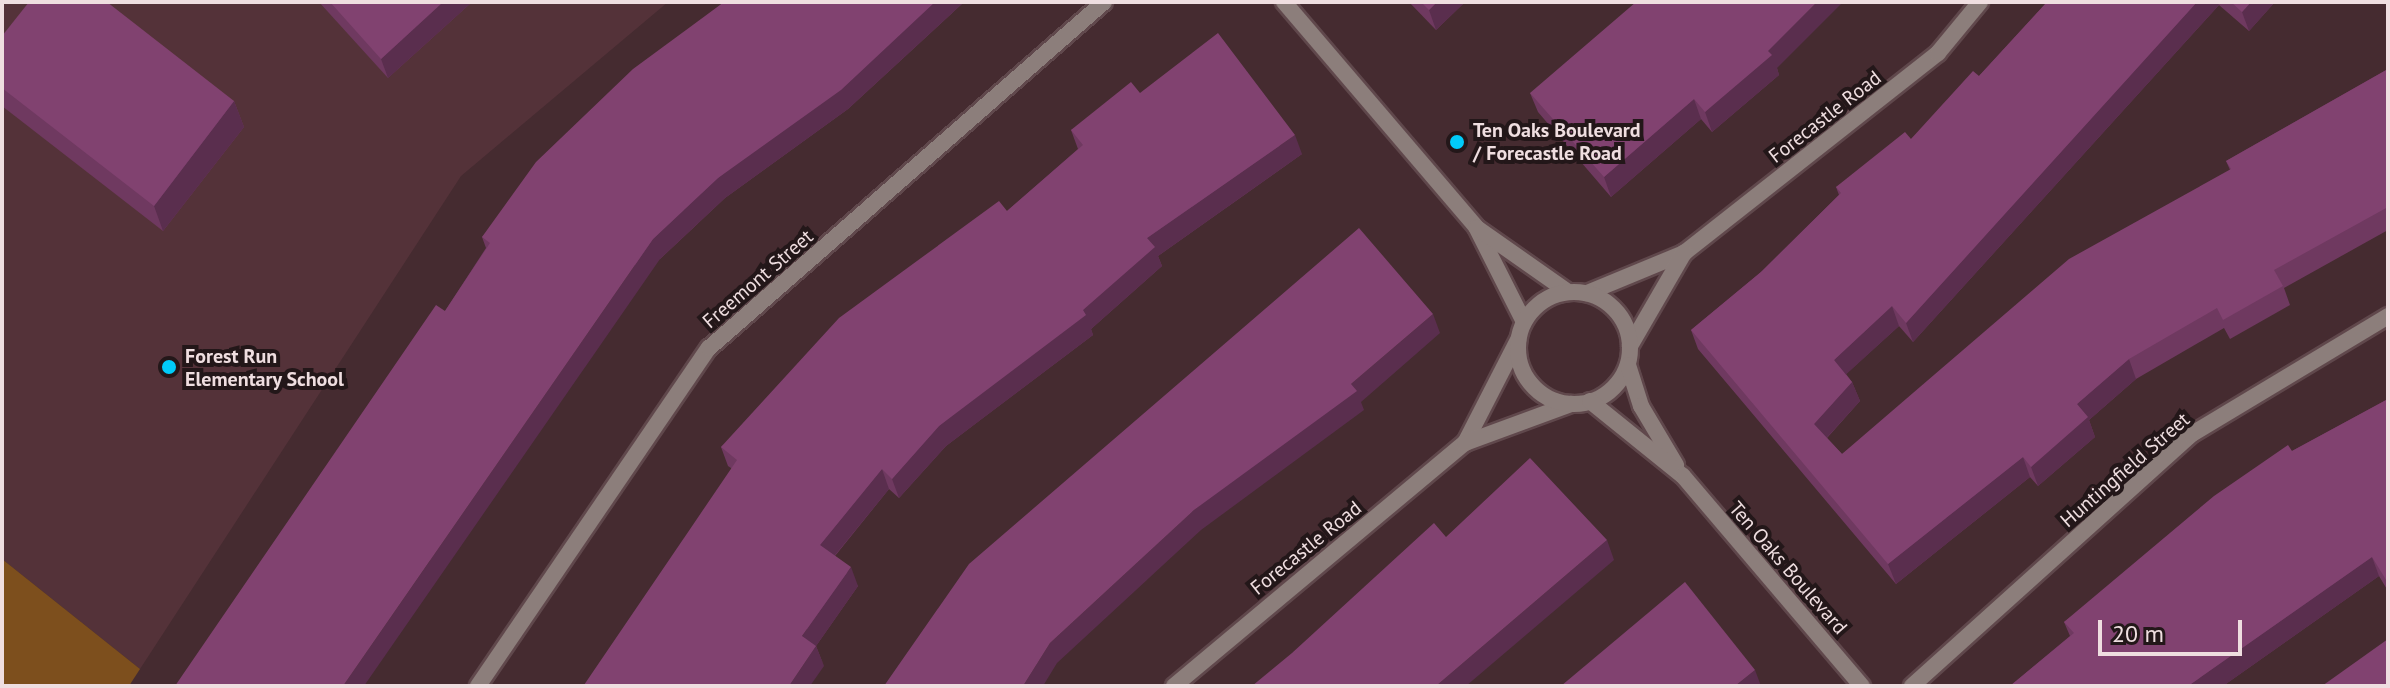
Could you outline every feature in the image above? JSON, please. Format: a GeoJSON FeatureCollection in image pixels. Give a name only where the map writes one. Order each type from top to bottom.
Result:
{"type":"FeatureCollection","features":[{"type":"Feature","properties":{"kind":"street","name":"Freemont Street"},"geometry":{"type":"LineString","coordinates":[[478,686],[709,348],[1104,2]]}},
{"type":"Feature","properties":{"kind":"street"},"geometry":{"type":"LineString","coordinates":[[1284,2],[1476,227],[1524,322]]}},
{"type":"Feature","properties":{"kind":"street","name":"Forecastle Road"},"geometry":{"type":"LineString","coordinates":[[1587,293],[1684,253],[1938,53],[1980,2]]}},
{"type":"Feature","properties":{"kind":"street"},"geometry":{"type":"LineString","coordinates":[[1476,227],[1568,292]]}},
{"type":"Feature","properties":{"kind":"street","name":"Forecastle Road"},"geometry":{"type":"LineString","coordinates":[[1630,346],[1684,253]]}},
{"type":"Feature","properties":{"kind":"street"},"geometry":{"type":"LineString","coordinates":[[1568,292],[1587,293],[1617,313],[1630,346],[1628,365],[1607,394],[1571,404],[1553,400],[1525,376],[1518,340],[1524,322],[1535,307],[1568,292]]}},
{"type":"Feature","properties":{"kind":"street","name":"Huntingfield Street"},"geometry":{"type":"LineString","coordinates":[[1912,686],[2192,434],[2388,316]]}},
{"type":"Feature","properties":{"kind":"street","name":"Forecastle Road"},"geometry":{"type":"LineString","coordinates":[[1465,443],[1518,340]]}},
{"type":"Feature","properties":{"kind":"street","name":"Ten Oaks Boulevard"},"geometry":{"type":"LineString","coordinates":[[1628,365],[1641,406],[1683,476],[1862,686]]}},
{"type":"Feature","properties":{"kind":"street","name":"Ten Oaks Boulevard"},"geometry":{"type":"LineString","coordinates":[[1590,401],[1683,476]]}},
{"type":"Feature","properties":{"kind":"street","name":"Forecastle Road"},"geometry":{"type":"LineString","coordinates":[[1174,686],[1465,443],[1571,404]]}},
{"type":"Feature","properties":{"kind":"shaded area","name":"Forest Run Elementary School"},"geometry":{"type":"Polygon","coordinates":[[[2,2],[668,2],[461,176],[140,669],[2,559],[2,2]]]}},
{"type":"Feature","properties":{"kind":"shaded area"},"geometry":{"type":"Polygon","coordinates":[[[2,559],[140,669],[129,686],[2,686],[2,559]]]}},
{"type":"Feature","properties":{"kind":"building"},"geometry":{"type":"Polygon","coordinates":[[[29,2],[107,2],[234,101],[154,206],[2,88],[2,36],[29,2]]]}},
{"type":"Feature","properties":{"kind":"building"},"geometry":{"type":"Polygon","coordinates":[[[330,2],[443,2],[381,59],[330,2]]]}},
{"type":"Feature","properties":{"kind":"building"},"geometry":{"type":"Polygon","coordinates":[[[724,2],[935,2],[841,90],[718,178],[653,239],[343,686],[175,686],[436,305],[445,311],[490,243],[482,237],[536,162],[633,69],[724,2]]]}},
{"type":"Feature","properties":{"kind":"building"},"geometry":{"type":"Polygon","coordinates":[[[1421,2],[1437,2],[1429,10],[1421,2]]]}},
{"type":"Feature","properties":{"kind":"building"},"geometry":{"type":"Polygon","coordinates":[[[1636,2],[1817,2],[1768,51],[1772,55],[1705,112],[1694,99],[1604,177],[1530,93],[1636,2]]]}},
{"type":"Feature","properties":{"kind":"building"},"geometry":{"type":"Polygon","coordinates":[[[2047,2],[2197,2],[1906,323],[1892,306],[1834,360],[1852,382],[1814,424],[1842,454],[2069,259],[2231,169],[2226,161],[2388,69],[2388,207],[2274,270],[2283,286],[2223,320],[2217,308],[2129,359],[2077,404],[2088,417],[2031,467],[2023,457],[1888,564],[1691,330],[1761,272],[1841,193],[1836,187],[1905,132],[1911,139],[1973,71],[1979,76],[2047,2]]]}},
{"type":"Feature","properties":{"kind":"building"},"geometry":{"type":"Polygon","coordinates":[[[2231,2],[2251,2],[2242,12],[2231,2]]]}},
{"type":"Feature","properties":{"kind":"building"},"geometry":{"type":"Polygon","coordinates":[[[1218,33],[1295,135],[1147,238],[1155,247],[1083,310],[1086,315],[939,426],[892,479],[882,469],[820,545],[851,567],[802,636],[816,646],[789,686],[584,685],[737,460],[721,447],[839,318],[999,201],[1007,211],[1083,145],[1071,130],[1131,82],[1140,93],[1218,33]]]}},
{"type":"Feature","properties":{"kind":"building"},"geometry":{"type":"Polygon","coordinates":[[[1359,228],[1433,314],[1351,384],[1357,391],[1194,510],[1050,643],[1023,686],[884,686],[969,564],[1359,228]]]}},
{"type":"Feature","properties":{"kind":"building"},"geometry":{"type":"Polygon","coordinates":[[[2388,399],[2388,583],[2372,557],[2188,686],[2010,686],[2074,633],[2064,622],[2214,496],[2288,445],[2292,451],[2388,399]]]}},
{"type":"Feature","properties":{"kind":"building"},"geometry":{"type":"Polygon","coordinates":[[[1530,458],[1607,540],[1436,686],[1252,686],[1434,523],[1446,537],[1530,458]]]}},
{"type":"Feature","properties":{"kind":"building"},"geometry":{"type":"Polygon","coordinates":[[[1685,582],[1755,670],[1735,686],[1561,686],[1685,582]]]}},
{"type":"Feature","properties":{"kind":"building"},"geometry":{"type":"Polygon","coordinates":[[[2388,639],[2388,686],[2322,686],[2388,639]]]}},
{"type":"Feature","properties":{"kind":"place","name":"Ten Oaks Boulevard / Forecastle Road"},"geometry":{"type":"Point","coordinates":[1457,142]}},
{"type":"Feature","properties":{"kind":"place","name":"Forest Run Elementary School"},"geometry":{"type":"Point","coordinates":[169,367]}}]}
